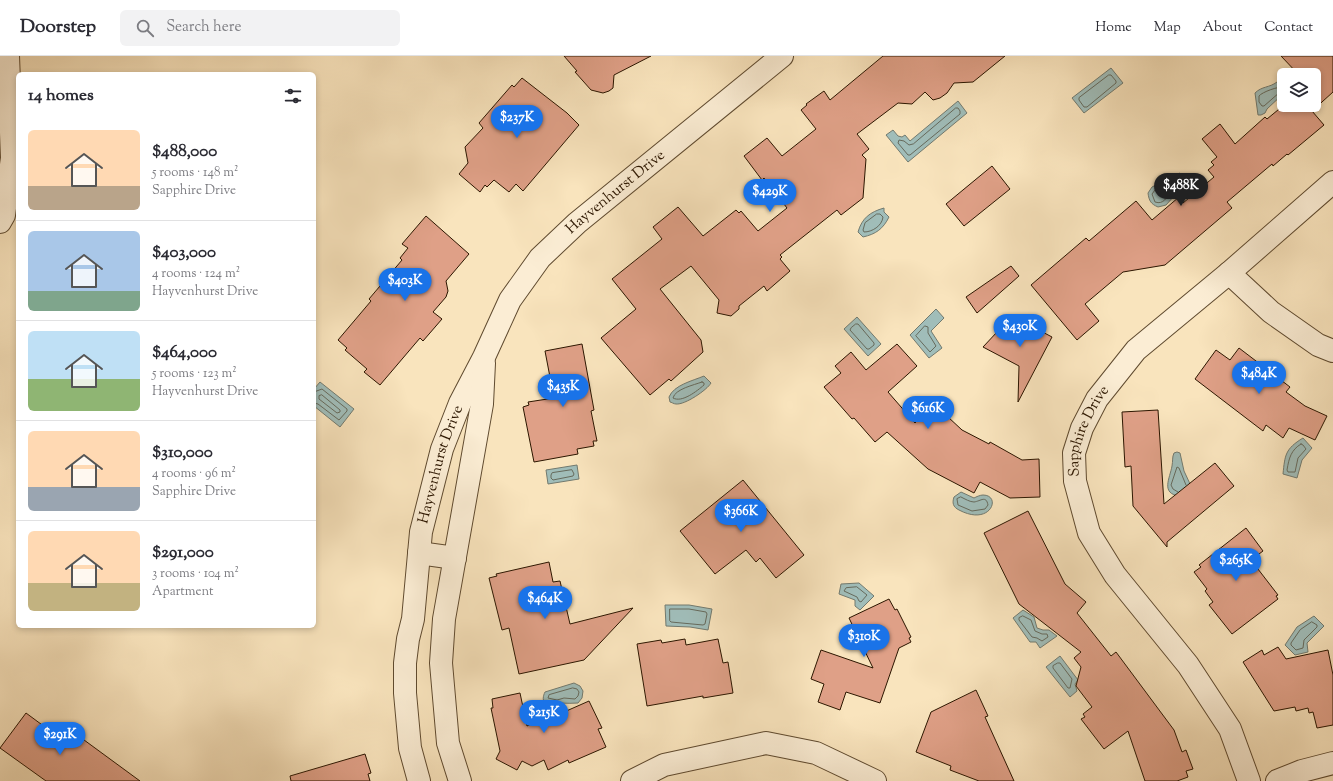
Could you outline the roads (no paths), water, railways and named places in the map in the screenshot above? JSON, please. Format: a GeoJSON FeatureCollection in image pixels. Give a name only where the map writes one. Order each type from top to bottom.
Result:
{"type":"FeatureCollection","features":[{"type":"Feature","properties":{"kind":"street"},"geometry":{"type":"LineString","coordinates":[[0,222],[4,215],[12,158],[8,56]]}},
{"type":"Feature","properties":{"kind":"street","name":"Hayvenhurst Drive"},"geometry":{"type":"LineString","coordinates":[[419,781],[410,748],[405,701],[405,663],[408,639],[413,619],[421,532],[442,448],[460,403],[484,357],[510,300],[540,258],[577,222],[782,56]]}},
{"type":"Feature","properties":{"kind":"street","name":"Sapphire Drive"},"geometry":{"type":"LineString","coordinates":[[1249,781],[1230,728],[1188,665],[1115,575],[1089,533],[1075,482],[1074,453],[1082,428],[1096,399],[1136,350],[1229,273],[1333,182]]}},
{"type":"Feature","properties":{"kind":"street"},"geometry":{"type":"LineString","coordinates":[[1229,273],[1271,312],[1318,346],[1333,351]]}},
{"type":"Feature","properties":{"kind":"street","name":"Hayvenhurst Drive"},"geometry":{"type":"LineString","coordinates":[[460,781],[448,743],[441,663],[442,640],[444,620],[482,404],[484,357]]}},
{"type":"Feature","properties":{"kind":"street"},"geometry":{"type":"LineString","coordinates":[[419,553],[455,558]]}},
{"type":"Feature","properties":{"kind":"street"},"geometry":{"type":"LineString","coordinates":[[408,639],[442,640]]}},
{"type":"Feature","properties":{"kind":"street"},"geometry":{"type":"LineString","coordinates":[[632,781],[664,765],[766,743],[816,753],[874,781]]}},
{"type":"Feature","properties":{"kind":"street"},"geometry":{"type":"LineString","coordinates":[[1277,781],[1302,771],[1333,763]]}},
{"type":"Feature","properties":{"kind":"water"},"geometry":{"type":"Polygon","coordinates":[[[1111,68],[1123,83],[1084,113],[1072,98],[1111,68]]]}},
{"type":"Feature","properties":{"kind":"water"},"geometry":{"type":"Polygon","coordinates":[[[1277,82],[1277,100],[1265,113],[1258,115],[1255,93],[1260,89],[1277,82]]]}},
{"type":"Feature","properties":{"kind":"water"},"geometry":{"type":"Polygon","coordinates":[[[958,101],[967,113],[908,162],[886,135],[893,130],[898,136],[902,137],[905,135],[910,141],[958,101]]]}},
{"type":"Feature","properties":{"kind":"water"},"geometry":{"type":"Polygon","coordinates":[[[1180,173],[1188,188],[1175,195],[1166,205],[1158,207],[1152,203],[1148,193],[1152,187],[1180,173]]]}},
{"type":"Feature","properties":{"kind":"water"},"geometry":{"type":"Polygon","coordinates":[[[884,208],[884,212],[889,217],[882,228],[875,233],[863,237],[858,232],[864,219],[875,211],[884,208]]]}},
{"type":"Feature","properties":{"kind":"water"},"geometry":{"type":"Polygon","coordinates":[[[936,309],[944,318],[931,331],[942,348],[929,358],[910,335],[936,309]]]}},
{"type":"Feature","properties":{"kind":"water"},"geometry":{"type":"Polygon","coordinates":[[[857,317],[881,344],[868,356],[844,329],[857,317]]]}},
{"type":"Feature","properties":{"kind":"water"},"geometry":{"type":"Polygon","coordinates":[[[704,376],[711,383],[701,393],[680,404],[670,402],[669,397],[675,389],[704,376]]]}},
{"type":"Feature","properties":{"kind":"water"},"geometry":{"type":"Polygon","coordinates":[[[320,382],[354,409],[340,427],[316,408],[316,387],[320,382]]]}},
{"type":"Feature","properties":{"kind":"water"},"geometry":{"type":"Polygon","coordinates":[[[1303,438],[1312,448],[1302,460],[1297,478],[1283,474],[1285,457],[1289,449],[1303,438]]]}},
{"type":"Feature","properties":{"kind":"water"},"geometry":{"type":"Polygon","coordinates":[[[1177,452],[1180,453],[1184,471],[1191,486],[1180,496],[1174,495],[1168,489],[1168,480],[1173,455],[1177,452]]]}},
{"type":"Feature","properties":{"kind":"water"},"geometry":{"type":"Polygon","coordinates":[[[577,465],[579,479],[548,484],[546,470],[577,465]]]}},
{"type":"Feature","properties":{"kind":"water"},"geometry":{"type":"Polygon","coordinates":[[[961,492],[974,498],[982,495],[989,496],[992,500],[990,509],[986,513],[979,515],[970,514],[957,509],[954,506],[953,501],[954,497],[961,492]]]}},
{"type":"Feature","properties":{"kind":"water"},"geometry":{"type":"Polygon","coordinates":[[[859,583],[874,596],[860,610],[855,606],[855,600],[839,594],[841,584],[859,583]]]}},
{"type":"Feature","properties":{"kind":"water"},"geometry":{"type":"Polygon","coordinates":[[[665,605],[689,605],[712,609],[708,630],[690,627],[666,626],[665,605]]]}},
{"type":"Feature","properties":{"kind":"water"},"geometry":{"type":"Polygon","coordinates":[[[1023,610],[1034,617],[1037,628],[1049,630],[1057,636],[1040,648],[1036,642],[1030,642],[1013,618],[1023,610]]]}},
{"type":"Feature","properties":{"kind":"water"},"geometry":{"type":"Polygon","coordinates":[[[1314,616],[1324,626],[1307,643],[1308,652],[1295,655],[1285,645],[1297,627],[1314,616]]]}},
{"type":"Feature","properties":{"kind":"water"},"geometry":{"type":"Polygon","coordinates":[[[1060,656],[1078,680],[1075,684],[1077,691],[1070,697],[1046,667],[1060,656]]]}},
{"type":"Feature","properties":{"kind":"water"},"geometry":{"type":"Polygon","coordinates":[[[574,683],[580,686],[583,691],[582,698],[578,703],[545,703],[543,698],[545,692],[574,683]]]}}]}
